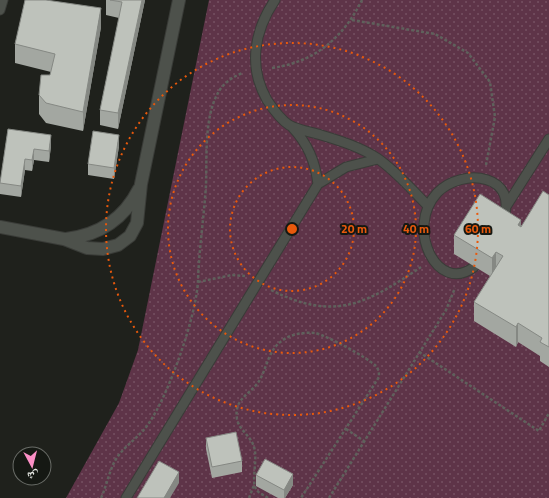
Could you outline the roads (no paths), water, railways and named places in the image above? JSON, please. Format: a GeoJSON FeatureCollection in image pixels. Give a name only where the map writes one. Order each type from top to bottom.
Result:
{"type":"FeatureCollection","features":[{"type":"Feature","properties":{"kind":"street"},"geometry":{"type":"LineString","coordinates":[[0,227],[64,239],[87,248],[103,250],[118,245],[130,236],[137,223],[142,184],[179,0]]}},
{"type":"Feature","properties":{"kind":"street"},"geometry":{"type":"LineString","coordinates":[[64,239],[84,237],[103,229],[114,222],[132,202],[142,184]]}},
{"type":"Feature","properties":{"kind":"lane"},"geometry":{"type":"LineString","coordinates":[[0,10],[3,0]]}},
{"type":"Feature","properties":{"kind":"lane"},"geometry":{"type":"LineString","coordinates":[[275,0],[260,29],[255,49],[256,70],[261,90],[273,109],[301,137],[310,151],[316,167],[318,184]]}},
{"type":"Feature","properties":{"kind":"lane"},"geometry":{"type":"LineString","coordinates":[[289,125],[357,147],[378,159],[396,174],[428,206]]}},
{"type":"Feature","properties":{"kind":"lane"},"geometry":{"type":"LineString","coordinates":[[507,205],[549,139]]}},
{"type":"Feature","properties":{"kind":"lane"},"geometry":{"type":"LineString","coordinates":[[126,498],[259,284],[318,184],[346,167],[378,159]]}},
{"type":"Feature","properties":{"kind":"lane"},"geometry":{"type":"LineString","coordinates":[[474,267],[468,272],[458,274],[448,272],[439,266],[433,259],[424,239],[424,216],[428,206],[438,193],[450,184],[465,179],[481,178],[491,180],[500,186],[506,194],[507,211],[500,227]]}}]}
